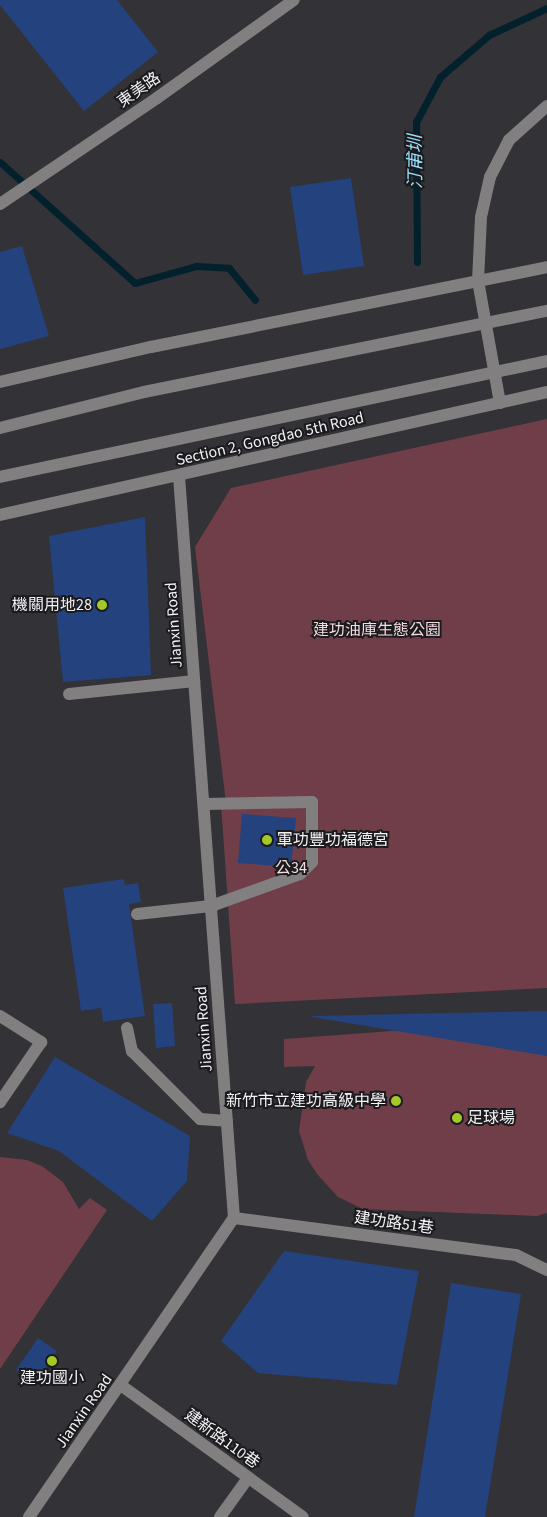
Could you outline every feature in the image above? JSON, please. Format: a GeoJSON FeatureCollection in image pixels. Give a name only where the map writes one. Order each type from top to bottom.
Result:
{"type":"FeatureCollection","features":[{"type":"Feature","properties":{"kind":"street","name":"東美路"},"geometry":{"type":"LineString","coordinates":[[0,204],[294,0]]}},
{"type":"Feature","properties":{"kind":"street"},"geometry":{"type":"LineString","coordinates":[[500,403],[478,281],[481,217],[490,177],[509,140],[547,106]]}},
{"type":"Feature","properties":{"kind":"street"},"geometry":{"type":"LineString","coordinates":[[0,382],[151,347],[547,267]]}},
{"type":"Feature","properties":{"kind":"street"},"geometry":{"type":"LineString","coordinates":[[0,428],[144,392],[547,311]]}},
{"type":"Feature","properties":{"kind":"street","name":"Section 2, Gongdao 5th Road"},"geometry":{"type":"LineString","coordinates":[[0,477],[173,438],[547,361]]}},
{"type":"Feature","properties":{"kind":"street","name":"Section 2, Gongdao 5th Road"},"geometry":{"type":"LineString","coordinates":[[0,515],[547,392]]}},
{"type":"Feature","properties":{"kind":"street","name":"Jianxin Road"},"geometry":{"type":"LineString","coordinates":[[29,1517],[122,1386],[234,1218],[180,476]]}},
{"type":"Feature","properties":{"kind":"street"},"geometry":{"type":"LineString","coordinates":[[69,694],[194,681]]}},
{"type":"Feature","properties":{"kind":"street"},"geometry":{"type":"LineString","coordinates":[[138,914],[211,906],[300,874],[312,862],[312,802],[204,804]]}},
{"type":"Feature","properties":{"kind":"street"},"geometry":{"type":"LineString","coordinates":[[0,1016],[40,1042],[0,1102]]}},
{"type":"Feature","properties":{"kind":"street"},"geometry":{"type":"LineString","coordinates":[[127,1028],[132,1051],[200,1119],[227,1120]]}},
{"type":"Feature","properties":{"kind":"street","name":"建功路51巷"},"geometry":{"type":"LineString","coordinates":[[234,1218],[516,1255],[547,1270]]}},
{"type":"Feature","properties":{"kind":"street","name":"建新路110巷"},"geometry":{"type":"LineString","coordinates":[[122,1386],[303,1517]]}},
{"type":"Feature","properties":{"kind":"street"},"geometry":{"type":"LineString","coordinates":[[220,1517],[248,1478]]}},
{"type":"Feature","properties":{"kind":"green space","name":"建功油庫生態公園"},"geometry":{"type":"Polygon","coordinates":[[[547,419],[547,988],[235,1004],[221,804],[226,803],[195,547],[231,488],[547,419]]]}},
{"type":"Feature","properties":{"kind":"green space","name":"新竹市立建功高級中學"},"geometry":{"type":"Polygon","coordinates":[[[547,1021],[547,1213],[537,1216],[363,1209],[338,1197],[317,1174],[308,1160],[299,1131],[306,1082],[315,1066],[284,1067],[284,1039],[547,1021]]]}},
{"type":"Feature","properties":{"kind":"green space"},"geometry":{"type":"Polygon","coordinates":[[[0,1157],[27,1160],[42,1166],[63,1182],[79,1209],[90,1198],[107,1210],[0,1369],[0,1157]]]}},
{"type":"Feature","properties":{"kind":"building"},"geometry":{"type":"Polygon","coordinates":[[[0,0],[117,0],[158,52],[84,111],[0,5],[0,0]]]}},
{"type":"Feature","properties":{"kind":"building"},"geometry":{"type":"Polygon","coordinates":[[[351,178],[364,266],[303,275],[290,187],[351,178]]]}},
{"type":"Feature","properties":{"kind":"building"},"geometry":{"type":"Polygon","coordinates":[[[22,246],[49,336],[0,349],[0,252],[22,246]]]}},
{"type":"Feature","properties":{"kind":"building","name":"機關用地28"},"geometry":{"type":"Polygon","coordinates":[[[145,517],[151,675],[63,682],[49,536],[145,517]]]}},
{"type":"Feature","properties":{"kind":"building","name":"軍功豐功福德宮"},"geometry":{"type":"Polygon","coordinates":[[[242,814],[296,818],[291,867],[238,863],[242,814]]]}},
{"type":"Feature","properties":{"kind":"building"},"geometry":{"type":"Polygon","coordinates":[[[124,879],[125,885],[138,883],[141,902],[129,904],[145,1016],[103,1022],[101,1008],[81,1011],[63,888],[124,879]]]}},
{"type":"Feature","properties":{"kind":"building"},"geometry":{"type":"Polygon","coordinates":[[[172,1003],[175,1046],[156,1048],[153,1004],[172,1003]]]}},
{"type":"Feature","properties":{"kind":"building"},"geometry":{"type":"Polygon","coordinates":[[[547,1011],[547,1056],[312,1017],[312,1016],[547,1011]]]}},
{"type":"Feature","properties":{"kind":"building"},"geometry":{"type":"Polygon","coordinates":[[[55,1057],[190,1136],[187,1181],[152,1221],[59,1151],[7,1133],[55,1057]]]}},
{"type":"Feature","properties":{"kind":"building"},"geometry":{"type":"Polygon","coordinates":[[[284,1251],[419,1271],[397,1385],[258,1373],[221,1341],[284,1251]]]}},
{"type":"Feature","properties":{"kind":"building"},"geometry":{"type":"Polygon","coordinates":[[[451,1283],[521,1294],[485,1517],[414,1517],[451,1283]]]}},
{"type":"Feature","properties":{"kind":"building"},"geometry":{"type":"Polygon","coordinates":[[[38,1338],[57,1351],[35,1383],[16,1370],[38,1338]]]}},
{"type":"Feature","properties":{"kind":"waterway","name":"汀甫圳"},"geometry":{"type":"LineString","coordinates":[[417,262],[416,122],[440,77],[489,35],[547,8]]}},
{"type":"Feature","properties":{"kind":"waterway"},"geometry":{"type":"LineString","coordinates":[[0,162],[135,283],[196,266],[229,268],[255,300]]}},
{"type":"Feature","properties":{"kind":"place","name":"機關用地28"},"geometry":{"type":"Point","coordinates":[102,605]}},
{"type":"Feature","properties":{"kind":"place","name":"軍功豐功福德宮"},"geometry":{"type":"Point","coordinates":[267,840]}},
{"type":"Feature","properties":{"kind":"place","name":"新竹市立建功高級中學"},"geometry":{"type":"Point","coordinates":[396,1101]}},
{"type":"Feature","properties":{"kind":"place","name":"足球場"},"geometry":{"type":"Point","coordinates":[457,1118]}},
{"type":"Feature","properties":{"kind":"place","name":"建功國小"},"geometry":{"type":"Point","coordinates":[52,1361]}},
{"type":"Feature","properties":{"kind":"park label","name":"公34"},"geometry":{"type":"Point","coordinates":[291,868]}}]}
